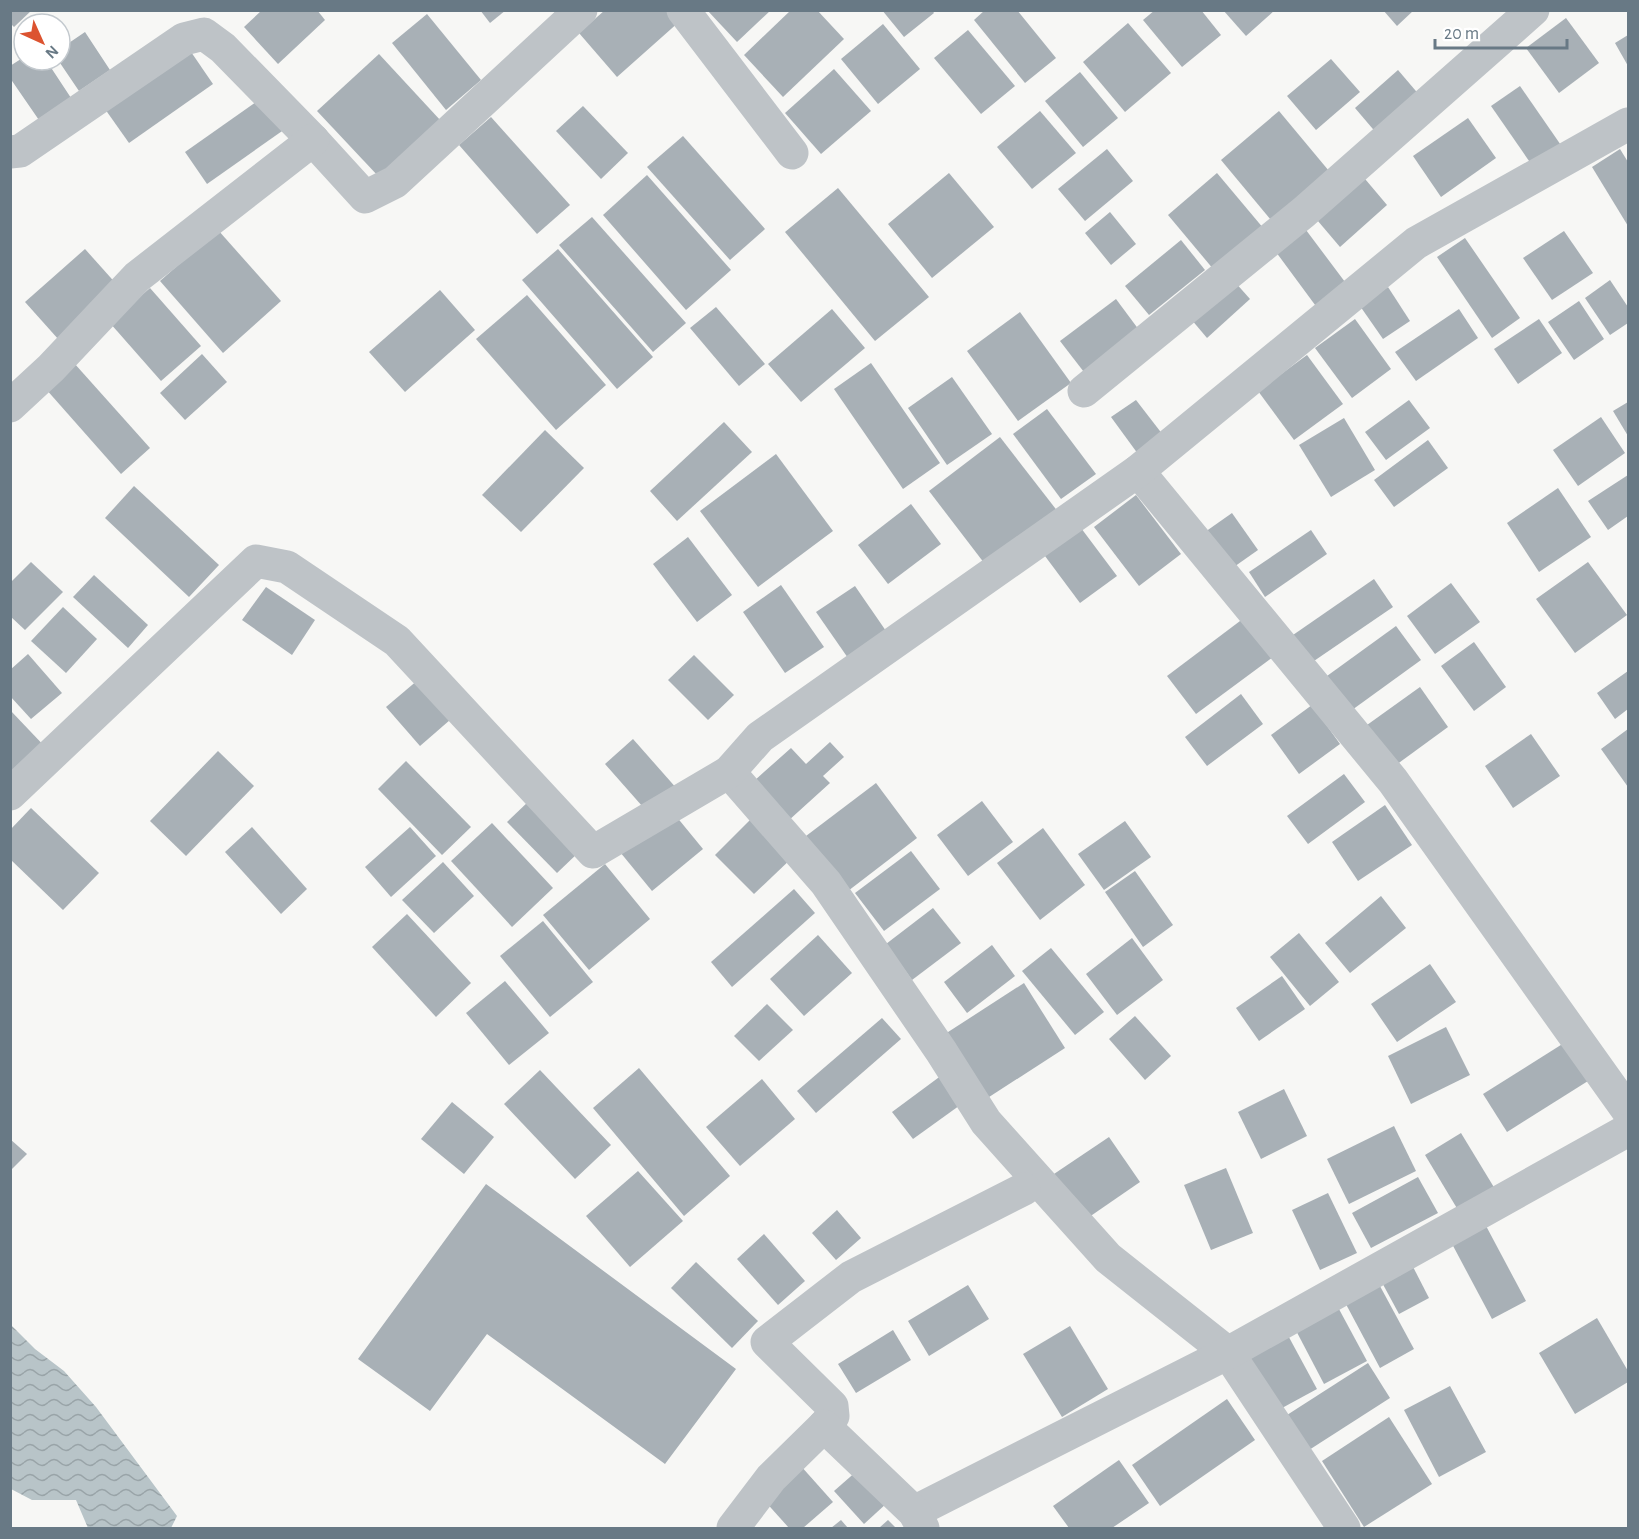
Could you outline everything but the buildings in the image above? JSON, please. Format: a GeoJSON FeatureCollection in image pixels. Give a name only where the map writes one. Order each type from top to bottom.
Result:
{"type":"FeatureCollection","features":[{"type":"Feature","properties":{"kind":"street"},"geometry":{"type":"LineString","coordinates":[[10,152],[20,151],[184,39],[204,34],[223,48],[314,140],[365,197],[395,182],[581,10]]}},
{"type":"Feature","properties":{"kind":"street"},"geometry":{"type":"LineString","coordinates":[[683,10],[792,153]]}},
{"type":"Feature","properties":{"kind":"street"},"geometry":{"type":"LineString","coordinates":[[1083,391],[1304,212],[1533,10]]}},
{"type":"Feature","properties":{"kind":"street"},"geometry":{"type":"LineString","coordinates":[[10,794],[256,561],[287,567],[396,641],[593,852],[729,772],[760,737],[1138,471],[1416,243],[1629,124]]}},
{"type":"Feature","properties":{"kind":"street"},"geometry":{"type":"LineString","coordinates":[[10,406],[51,368],[137,277],[314,140]]}},
{"type":"Feature","properties":{"kind":"street"},"geometry":{"type":"LineString","coordinates":[[1138,471],[1393,781],[1629,1111]]}},
{"type":"Feature","properties":{"kind":"street"},"geometry":{"type":"LineString","coordinates":[[729,772],[826,883],[941,1051],[986,1122],[1108,1258],[1228,1353],[1344,1528]]}},
{"type":"Feature","properties":{"kind":"street"},"geometry":{"type":"LineString","coordinates":[[824,1426],[919,1520],[1228,1353],[1629,1130]]}},
{"type":"Feature","properties":{"kind":"street"},"geometry":{"type":"LineString","coordinates":[[733,1528],[771,1478],[833,1416],[832,1406],[767,1342],[851,1277],[1024,1189]]}},
{"type":"Feature","properties":{"kind":"water"},"geometry":{"type":"Polygon","coordinates":[[[11,1325],[35,1349],[64,1371],[96,1407],[177,1516],[171,1528],[88,1528],[76,1500],[32,1500],[11,1489],[11,1325]]]}}]}
